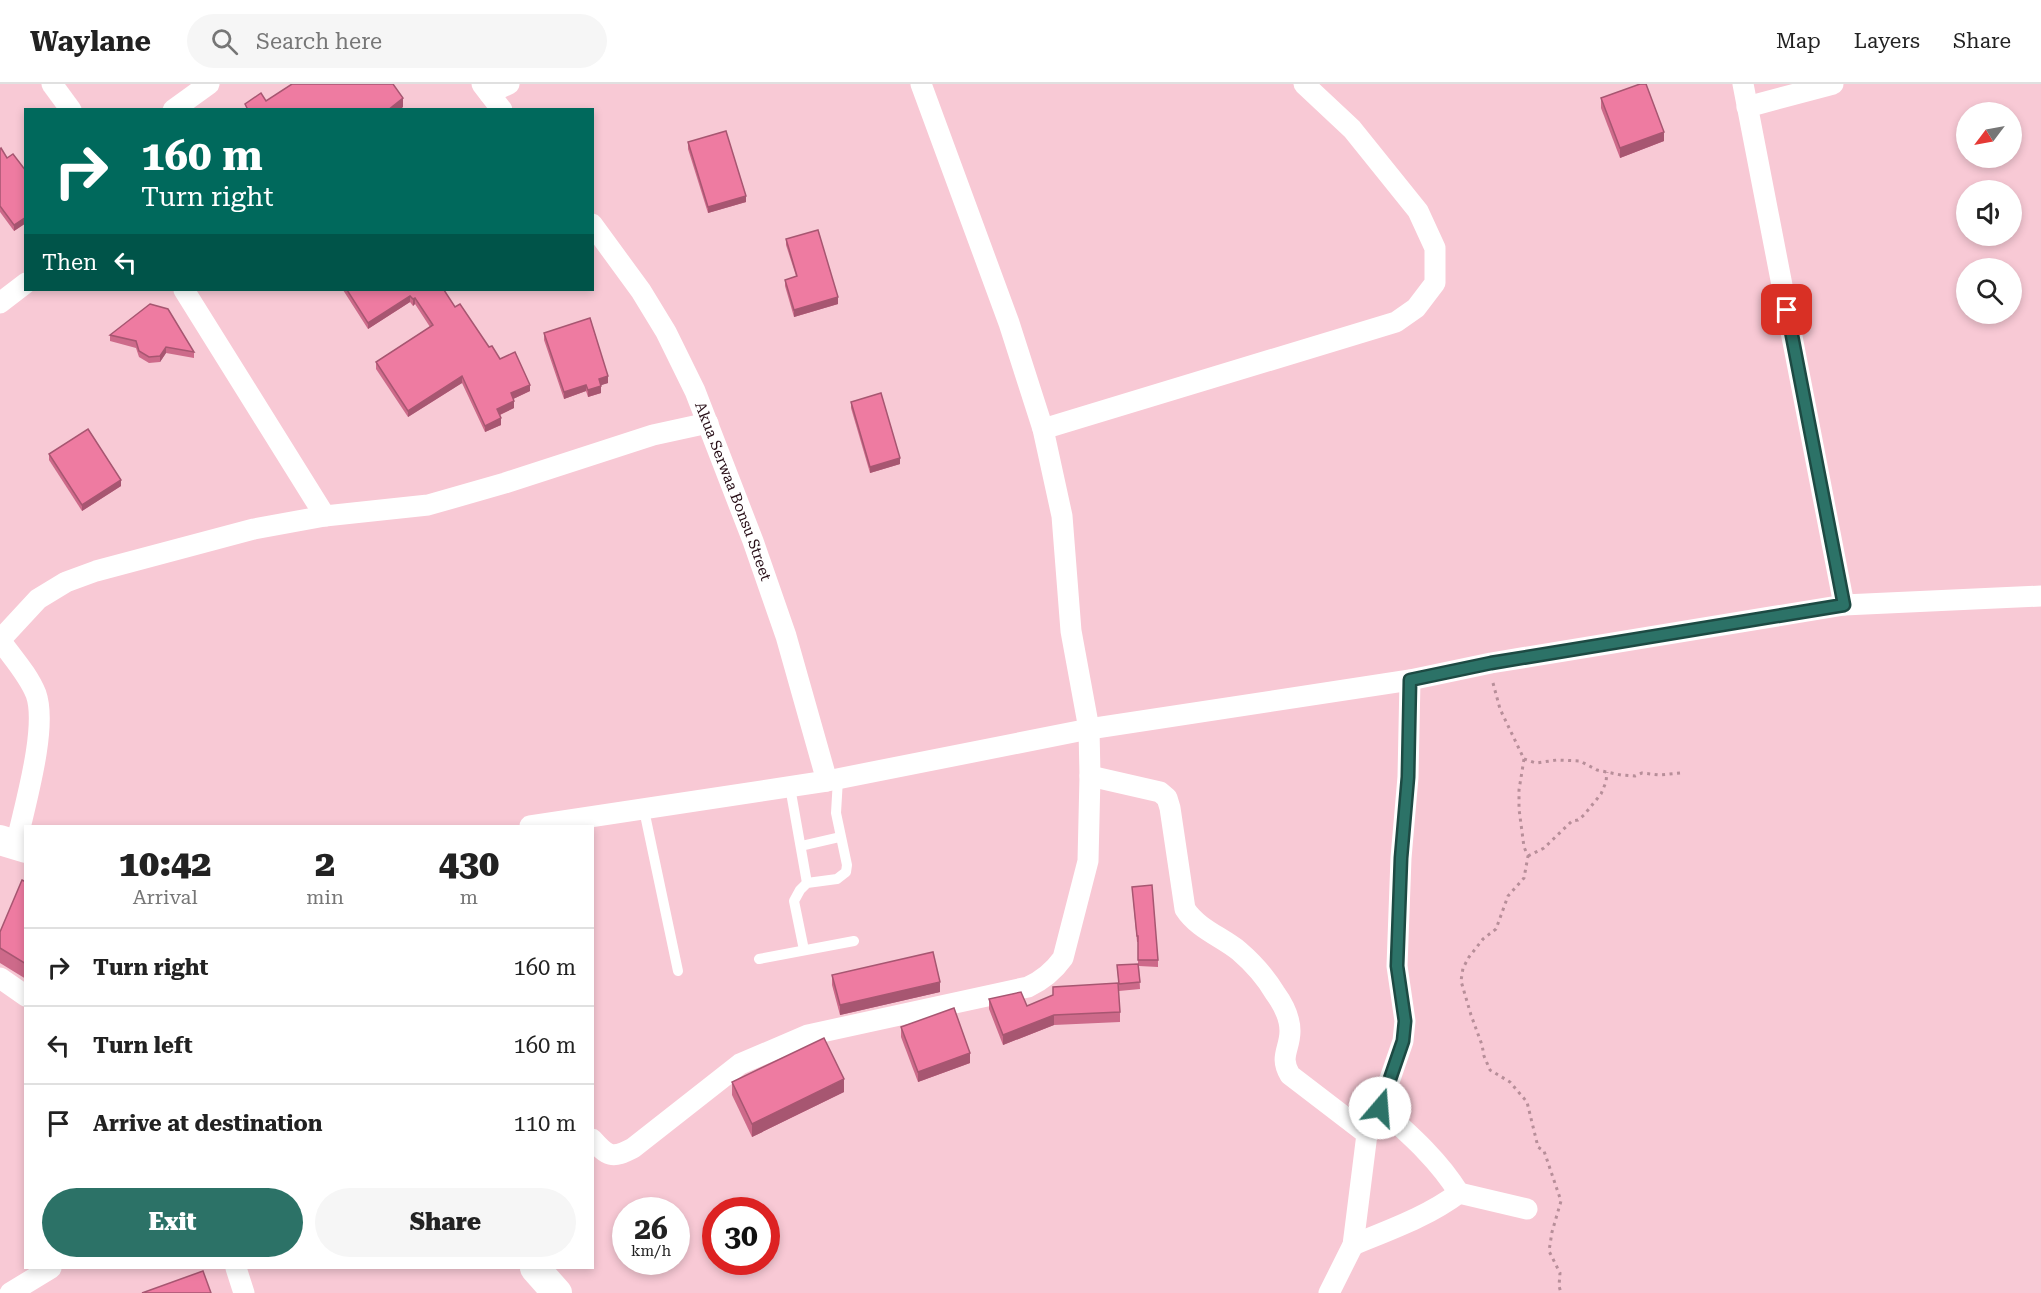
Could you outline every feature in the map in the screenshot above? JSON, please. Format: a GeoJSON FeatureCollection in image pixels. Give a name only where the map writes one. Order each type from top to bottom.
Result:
{"type":"FeatureCollection","features":[{"type":"Feature","properties":{"kind":"street"},"geometry":{"type":"LineString","coordinates":[[52,84],[69,108]]}},
{"type":"Feature","properties":{"kind":"street"},"geometry":{"type":"LineString","coordinates":[[176,108],[209,84]]}},
{"type":"Feature","properties":{"kind":"street"},"geometry":{"type":"LineString","coordinates":[[491,96],[509,84]]}},
{"type":"Feature","properties":{"kind":"street"},"geometry":{"type":"LineString","coordinates":[[594,1141],[604,1152],[610,1155],[620,1155],[633,1148],[740,1064],[808,1035],[1028,987],[1043,980],[1063,958],[1088,861],[1090,776],[1089,729],[1071,631],[1062,516],[1043,429],[1009,323],[921,84]]}},
{"type":"Feature","properties":{"kind":"street"},"geometry":{"type":"LineString","coordinates":[[1043,429],[1396,322],[1416,308],[1435,284],[1435,248],[1418,211],[1352,129],[1304,84]]}},
{"type":"Feature","properties":{"kind":"street"},"geometry":{"type":"LineString","coordinates":[[1743,84],[1844,605]]}},
{"type":"Feature","properties":{"kind":"street"},"geometry":{"type":"LineString","coordinates":[[1747,107],[1833,84]]}},
{"type":"Feature","properties":{"kind":"street","name":"Akua Serwaa Bonsu Street"},"geometry":{"type":"LineString","coordinates":[[594,227],[666,332],[695,391],[753,541],[833,780]]}},
{"type":"Feature","properties":{"kind":"street"},"geometry":{"type":"LineString","coordinates":[[0,303],[24,285]]}},
{"type":"Feature","properties":{"kind":"street"},"geometry":{"type":"LineString","coordinates":[[185,291],[325,516]]}},
{"type":"Feature","properties":{"kind":"street"},"geometry":{"type":"LineString","coordinates":[[14,844],[30,782],[40,713],[32,685],[0,640],[38,599],[66,582],[124,563],[243,531],[325,516],[428,505],[653,435],[708,423]]}},
{"type":"Feature","properties":{"kind":"street"},"geometry":{"type":"LineString","coordinates":[[537,825],[790,788],[1089,729],[1410,680],[1491,663],[1844,605],[2041,596]]}},
{"type":"Feature","properties":{"kind":"street"},"geometry":{"type":"LineString","coordinates":[[1329,1293],[1353,1245],[1367,1134],[1380,1108],[1403,1041],[1405,1021],[1397,966],[1401,858],[1408,777],[1410,680]]}},
{"type":"Feature","properties":{"kind":"street"},"geometry":{"type":"LineString","coordinates":[[1090,776],[1160,792],[1167,798],[1185,909],[1191,918],[1240,951],[1276,993],[1290,1022],[1284,1062],[1290,1075],[1367,1134]]}},
{"type":"Feature","properties":{"kind":"street"},"geometry":{"type":"LineString","coordinates":[[0,978],[24,995]]}},
{"type":"Feature","properties":{"kind":"street"},"geometry":{"type":"LineString","coordinates":[[1380,1108],[1411,1135],[1449,1177],[1459,1193],[1527,1209]]}},
{"type":"Feature","properties":{"kind":"street"},"geometry":{"type":"LineString","coordinates":[[1353,1245],[1421,1216],[1443,1205],[1459,1193]]}},
{"type":"Feature","properties":{"kind":"street"},"geometry":{"type":"LineString","coordinates":[[10,1293],[49,1269]]}},
{"type":"Feature","properties":{"kind":"street"},"geometry":{"type":"LineString","coordinates":[[236,1269],[244,1293]]}},
{"type":"Feature","properties":{"kind":"lane"},"geometry":{"type":"LineString","coordinates":[[804,950],[794,901],[807,883],[837,879],[844,875],[847,865],[836,813],[833,780]]}},
{"type":"Feature","properties":{"kind":"lane"},"geometry":{"type":"LineString","coordinates":[[790,788],[807,883]]}},
{"type":"Feature","properties":{"kind":"lane"},"geometry":{"type":"LineString","coordinates":[[644,810],[678,972]]}},
{"type":"Feature","properties":{"kind":"lane"},"geometry":{"type":"LineString","coordinates":[[801,846],[840,837]]}},
{"type":"Feature","properties":{"kind":"lane"},"geometry":{"type":"LineString","coordinates":[[759,959],[854,940]]}},
{"type":"Feature","properties":{"kind":"path"},"geometry":{"type":"LineString","coordinates":[[1491,663],[1491,679],[1496,687],[1500,709],[1524,759],[1519,790],[1519,809],[1524,847],[1528,856],[1524,878],[1508,896],[1496,929],[1483,939],[1469,957],[1463,968],[1461,981],[1490,1070],[1510,1082],[1527,1102],[1538,1147],[1544,1151],[1557,1187],[1561,1201],[1549,1251],[1560,1273],[1561,1293]]}},
{"type":"Feature","properties":{"kind":"path"},"geometry":{"type":"LineString","coordinates":[[1524,759],[1536,763],[1557,760],[1580,761],[1597,770],[1635,776],[1642,773],[1659,775],[1680,773]]}},
{"type":"Feature","properties":{"kind":"path"},"geometry":{"type":"LineString","coordinates":[[1528,856],[1544,848],[1572,820],[1578,820],[1584,815],[1601,794],[1606,782],[1607,771]]}},
{"type":"Feature","properties":{"kind":"building"},"geometry":{"type":"Polygon","coordinates":[[[292,84],[393,84],[403,98],[390,108],[247,108],[245,104],[261,93],[266,101],[292,84]]]}},
{"type":"Feature","properties":{"kind":"building"},"geometry":{"type":"Polygon","coordinates":[[[1646,84],[1664,132],[1620,148],[1601,98],[1646,84]]]}},
{"type":"Feature","properties":{"kind":"building"},"geometry":{"type":"Polygon","coordinates":[[[726,131],[746,196],[708,207],[688,142],[726,131]]]}},
{"type":"Feature","properties":{"kind":"building"},"geometry":{"type":"Polygon","coordinates":[[[0,149],[7,158],[13,154],[24,168],[24,218],[14,225],[0,206],[0,149]]]}},
{"type":"Feature","properties":{"kind":"building"},"geometry":{"type":"Polygon","coordinates":[[[818,230],[838,297],[794,310],[785,280],[797,276],[786,239],[818,230]]]}},
{"type":"Feature","properties":{"kind":"building"},"geometry":{"type":"Polygon","coordinates":[[[348,291],[445,291],[455,307],[460,304],[489,347],[492,346],[500,359],[515,352],[530,385],[511,393],[514,401],[497,409],[501,418],[485,426],[462,376],[408,411],[376,362],[433,325],[415,298],[410,296],[368,323],[348,291]]]}},
{"type":"Feature","properties":{"kind":"building"},"geometry":{"type":"Polygon","coordinates":[[[150,304],[168,309],[194,352],[166,347],[160,356],[149,357],[139,351],[136,341],[110,335],[150,304]]]}},
{"type":"Feature","properties":{"kind":"building"},"geometry":{"type":"Polygon","coordinates":[[[590,318],[608,376],[599,379],[601,386],[588,390],[586,385],[564,392],[544,333],[590,318]]]}},
{"type":"Feature","properties":{"kind":"building"},"geometry":{"type":"Polygon","coordinates":[[[881,393],[900,458],[870,467],[851,402],[881,393]]]}},
{"type":"Feature","properties":{"kind":"building"},"geometry":{"type":"Polygon","coordinates":[[[88,429],[121,480],[82,505],[49,454],[88,429]]]}},
{"type":"Feature","properties":{"kind":"building"},"geometry":{"type":"Polygon","coordinates":[[[22,880],[24,881],[24,963],[0,948],[0,932],[22,880]]]}},
{"type":"Feature","properties":{"kind":"building"},"geometry":{"type":"Polygon","coordinates":[[[1152,885],[1158,960],[1138,960],[1138,936],[1132,887],[1152,885]]]}},
{"type":"Feature","properties":{"kind":"building"},"geometry":{"type":"Polygon","coordinates":[[[933,952],[940,982],[840,1005],[832,975],[933,952]]]}},
{"type":"Feature","properties":{"kind":"building"},"geometry":{"type":"Polygon","coordinates":[[[1138,964],[1140,982],[1119,984],[1117,965],[1138,964]]]}},
{"type":"Feature","properties":{"kind":"building"},"geometry":{"type":"Polygon","coordinates":[[[1118,983],[1120,1012],[1054,1015],[1003,1035],[989,999],[1021,992],[1027,1006],[1053,995],[1053,987],[1118,983]]]}},
{"type":"Feature","properties":{"kind":"building"},"geometry":{"type":"Polygon","coordinates":[[[954,1008],[970,1053],[918,1072],[901,1027],[954,1008]]]}},
{"type":"Feature","properties":{"kind":"building"},"geometry":{"type":"Polygon","coordinates":[[[824,1038],[844,1079],[752,1124],[732,1082],[824,1038]]]}},
{"type":"Feature","properties":{"kind":"building"},"geometry":{"type":"Polygon","coordinates":[[[203,1271],[211,1293],[142,1293],[203,1271]]]}},
{"type":"Feature","properties":{"kind":"route"},"geometry":{"type":"LineString","coordinates":[[1380,1108],[1403,1041],[1405,1021],[1397,966],[1401,858],[1408,777],[1410,680],[1491,663],[1844,605],[1787,310]]}}]}
